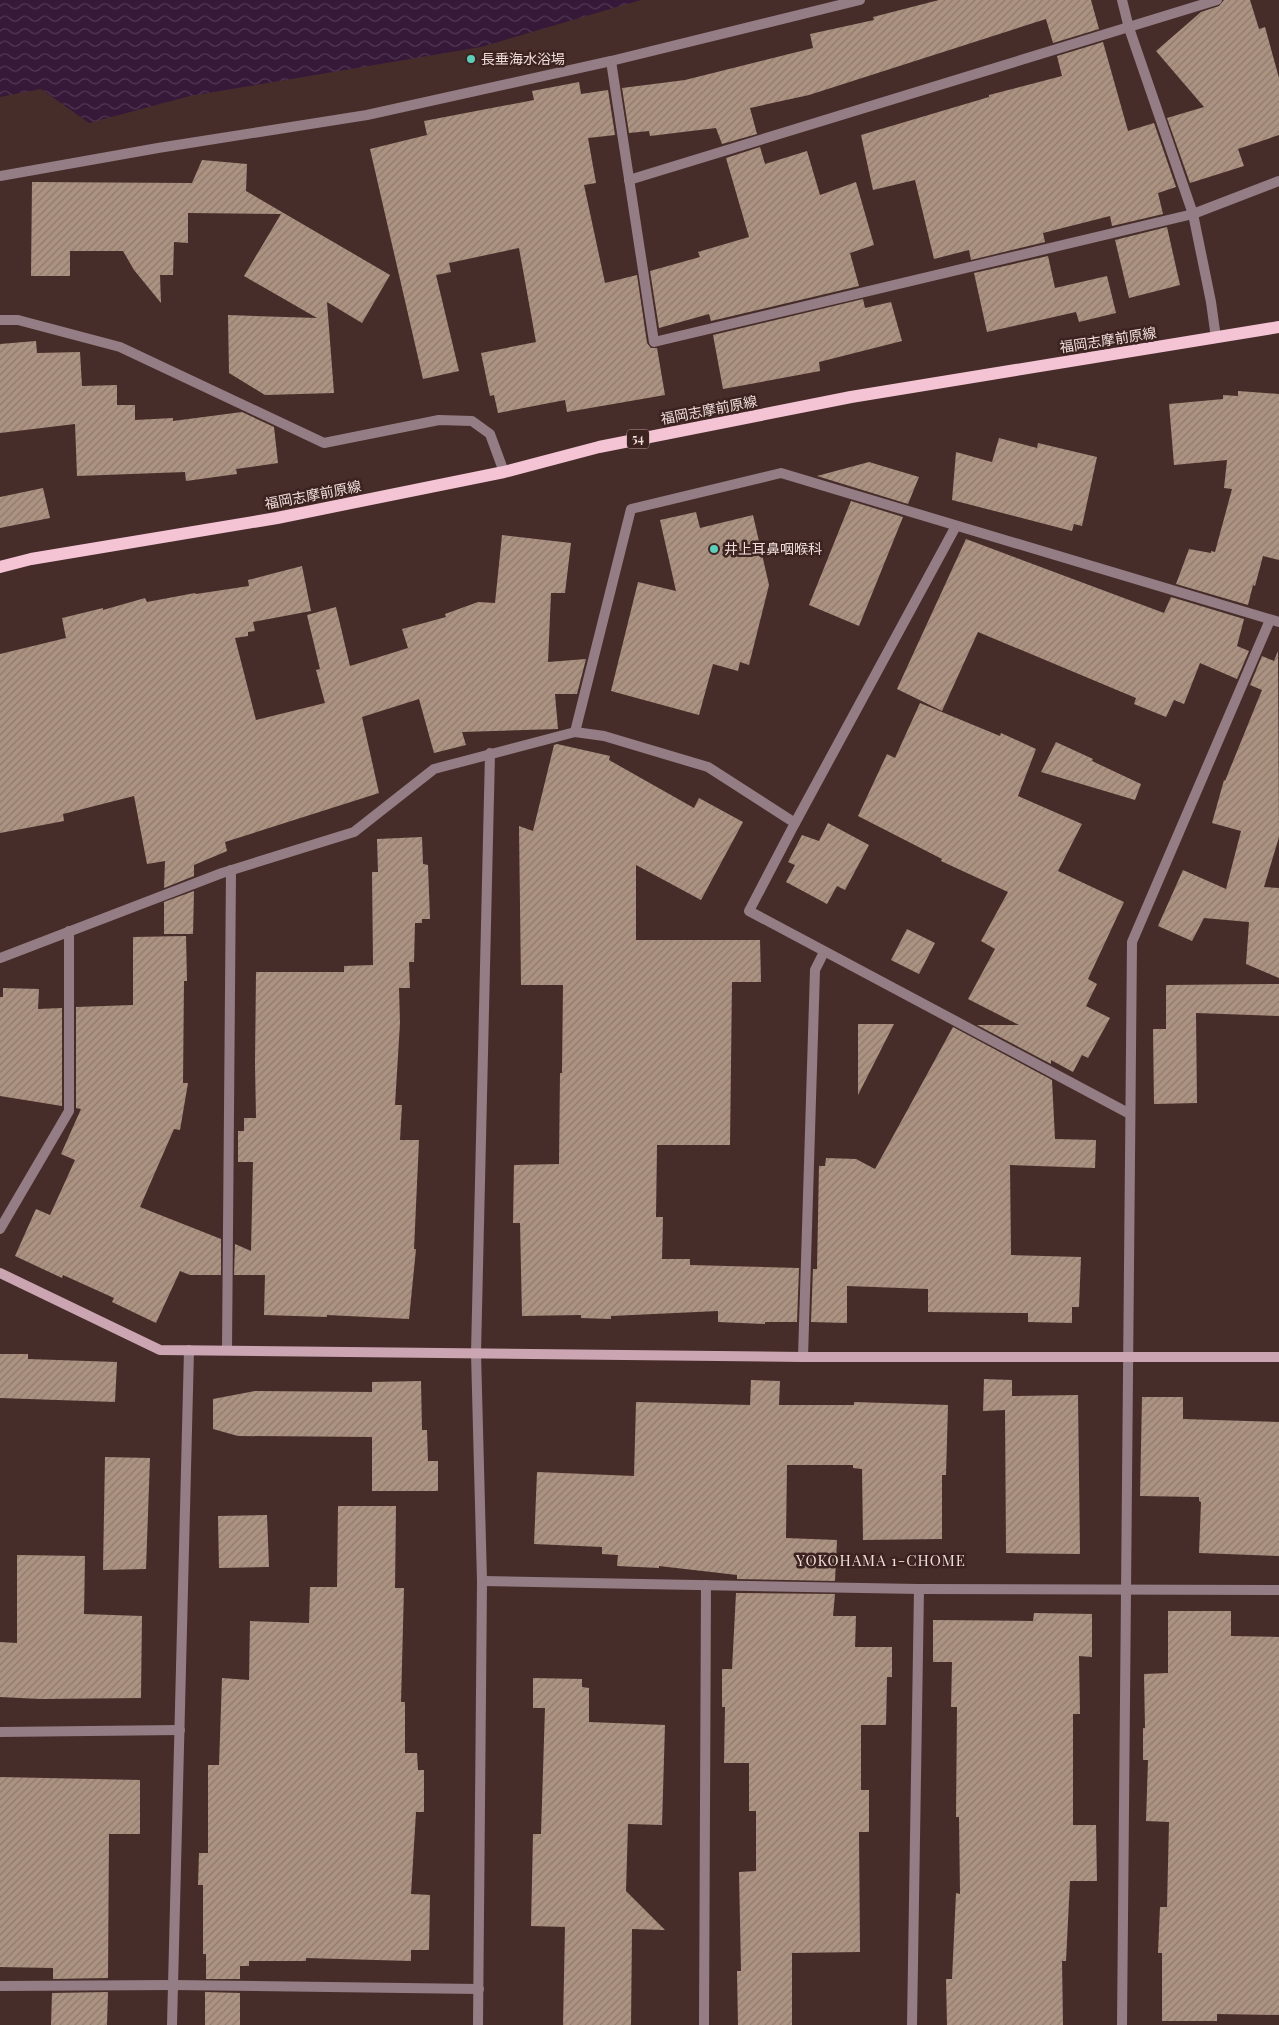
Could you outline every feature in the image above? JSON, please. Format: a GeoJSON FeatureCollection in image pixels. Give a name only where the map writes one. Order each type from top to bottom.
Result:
{"type":"FeatureCollection","features":[{"type":"Feature","properties":{"kind":"main road","name":"福岡志摩前原線"},"geometry":{"type":"LineString","coordinates":[[0,567],[31,559],[277,518],[504,472],[599,447],[851,397],[1279,327]]}},
{"type":"Feature","properties":{"kind":"street"},"geometry":{"type":"LineString","coordinates":[[0,176],[158,148],[367,115],[611,61],[860,0]]}},
{"type":"Feature","properties":{"kind":"street"},"geometry":{"type":"LineString","coordinates":[[1122,0],[1129,28],[1193,214],[1211,302],[1216,338]]}},
{"type":"Feature","properties":{"kind":"street"},"geometry":{"type":"LineString","coordinates":[[629,180],[1217,0]]}},
{"type":"Feature","properties":{"kind":"street"},"geometry":{"type":"LineString","coordinates":[[611,61],[654,342],[1193,214],[1279,181]]}},
{"type":"Feature","properties":{"kind":"street"},"geometry":{"type":"LineString","coordinates":[[0,320],[18,320],[120,347],[324,443],[439,420],[472,421],[490,434],[504,472]]}},
{"type":"Feature","properties":{"kind":"street"},"geometry":{"type":"LineString","coordinates":[[575,732],[631,509],[781,473],[1275,621],[1132,942],[1130,1356],[1122,2025]]}},
{"type":"Feature","properties":{"kind":"street"},"geometry":{"type":"LineString","coordinates":[[956,526],[794,823],[749,911],[1130,1114]]}},
{"type":"Feature","properties":{"kind":"street"},"geometry":{"type":"LineString","coordinates":[[0,958],[231,870],[354,832],[434,769],[575,732],[604,736],[708,767],[794,823]]}},
{"type":"Feature","properties":{"kind":"street"},"geometry":{"type":"LineString","coordinates":[[478,2025],[482,1581],[476,1353],[490,754]]}},
{"type":"Feature","properties":{"kind":"street"},"geometry":{"type":"LineString","coordinates":[[227,1350],[231,870]]}},
{"type":"Feature","properties":{"kind":"street"},"geometry":{"type":"LineString","coordinates":[[0,1229],[69,1112],[69,931]]}},
{"type":"Feature","properties":{"kind":"street"},"geometry":{"type":"LineString","coordinates":[[803,1358],[815,970],[824,952]]}},
{"type":"Feature","properties":{"kind":"street"},"geometry":{"type":"LineString","coordinates":[[0,1273],[160,1350],[803,1358],[1279,1357]]}},
{"type":"Feature","properties":{"kind":"street"},"geometry":{"type":"LineString","coordinates":[[172,2025],[189,1350]]}},
{"type":"Feature","properties":{"kind":"street"},"geometry":{"type":"LineString","coordinates":[[482,1581],[919,1589],[1279,1590]]}},
{"type":"Feature","properties":{"kind":"street"},"geometry":{"type":"LineString","coordinates":[[704,2025],[706,1585]]}},
{"type":"Feature","properties":{"kind":"street"},"geometry":{"type":"LineString","coordinates":[[912,2025],[919,1589]]}},
{"type":"Feature","properties":{"kind":"street"},"geometry":{"type":"LineString","coordinates":[[0,1732],[180,1730]]}},
{"type":"Feature","properties":{"kind":"street"},"geometry":{"type":"LineString","coordinates":[[0,1986],[173,1985],[479,1989]]}},
{"type":"Feature","properties":{"kind":"water"},"geometry":{"type":"Polygon","coordinates":[[[0,0],[641,0],[481,47],[190,96],[89,123],[41,89],[0,97],[0,0]]]}},
{"type":"Feature","properties":{"kind":"building"},"geometry":{"type":"Polygon","coordinates":[[[939,0],[1091,0],[1099,29],[1053,43],[1046,19],[809,95],[750,108],[757,134],[722,144],[716,128],[650,136],[649,131],[629,133],[622,88],[685,80],[813,48],[810,34],[874,20],[873,17],[939,0]]]}},
{"type":"Feature","properties":{"kind":"building"},"geometry":{"type":"Polygon","coordinates":[[[1224,0],[1250,0],[1259,29],[1265,27],[1279,78],[1279,135],[1238,149],[1244,166],[1190,183],[1167,118],[1204,107],[1156,51],[1201,12],[1219,6],[1224,0]]]}},
{"type":"Feature","properties":{"kind":"building"},"geometry":{"type":"Polygon","coordinates":[[[1103,42],[1128,131],[1154,123],[1176,187],[1158,193],[1163,214],[1112,226],[1110,216],[1043,233],[1045,242],[971,260],[969,250],[934,259],[915,180],[873,190],[861,135],[989,97],[989,95],[1062,76],[1057,56],[1103,42]]]}},
{"type":"Feature","properties":{"kind":"building"},"geometry":{"type":"Polygon","coordinates":[[[579,82],[581,94],[608,90],[615,135],[588,138],[596,183],[584,185],[605,283],[637,275],[647,343],[651,348],[657,348],[665,395],[567,412],[565,400],[498,413],[494,395],[490,396],[481,353],[536,342],[519,248],[449,263],[451,272],[436,275],[459,371],[423,379],[370,149],[427,135],[424,121],[534,100],[532,91],[579,82]]]}},
{"type":"Feature","properties":{"kind":"building"},"geometry":{"type":"Polygon","coordinates":[[[760,147],[765,164],[807,151],[820,195],[856,182],[874,245],[850,253],[859,286],[711,321],[709,314],[659,328],[650,271],[700,257],[698,252],[749,237],[726,158],[760,147]]]}},
{"type":"Feature","properties":{"kind":"building"},"geometry":{"type":"Polygon","coordinates":[[[202,160],[247,164],[246,191],[390,275],[362,323],[327,302],[334,393],[265,395],[229,373],[228,315],[317,318],[244,276],[281,214],[188,213],[188,243],[174,242],[173,275],[160,275],[161,303],[134,270],[123,251],[70,251],[70,276],[31,276],[32,182],[192,183],[202,160]]]}},
{"type":"Feature","properties":{"kind":"building"},"geometry":{"type":"Polygon","coordinates":[[[1167,227],[1180,285],[1129,298],[1115,240],[1167,227]]]}},
{"type":"Feature","properties":{"kind":"building"},"geometry":{"type":"Polygon","coordinates":[[[1048,256],[1055,288],[1107,276],[1116,313],[1079,322],[1076,312],[987,332],[974,273],[1048,256]]]}},
{"type":"Feature","properties":{"kind":"building"},"geometry":{"type":"Polygon","coordinates":[[[863,299],[865,308],[891,302],[902,341],[819,362],[820,371],[723,389],[713,335],[863,299]]]}},
{"type":"Feature","properties":{"kind":"building"},"geometry":{"type":"Polygon","coordinates":[[[36,341],[37,353],[80,352],[82,386],[117,385],[117,405],[135,405],[135,420],[173,418],[173,421],[242,412],[274,427],[278,463],[236,469],[237,474],[186,481],[185,472],[77,476],[75,424],[0,433],[0,344],[36,341]]]}},
{"type":"Feature","properties":{"kind":"building"},"geometry":{"type":"Polygon","coordinates":[[[1238,391],[1279,394],[1279,560],[1263,556],[1248,605],[1176,584],[1189,549],[1215,552],[1232,489],[1224,488],[1227,460],[1174,465],[1169,404],[1223,399],[1223,395],[1238,396],[1238,391]]]}},
{"type":"Feature","properties":{"kind":"building"},"geometry":{"type":"Polygon","coordinates":[[[999,438],[1037,448],[1038,443],[1097,457],[1082,526],[1074,524],[1072,531],[952,500],[956,452],[992,462],[999,438]]]}},
{"type":"Feature","properties":{"kind":"building"},"geometry":{"type":"Polygon","coordinates":[[[869,462],[919,477],[908,504],[817,476],[869,462]]]}},
{"type":"Feature","properties":{"kind":"building"},"geometry":{"type":"Polygon","coordinates":[[[43,488],[50,518],[0,528],[0,497],[43,488]]]}},
{"type":"Feature","properties":{"kind":"building"},"geometry":{"type":"Polygon","coordinates":[[[851,501],[903,517],[859,626],[809,605],[851,501]]]}},
{"type":"Feature","properties":{"kind":"building"},"geometry":{"type":"Polygon","coordinates":[[[696,512],[700,528],[753,515],[769,585],[749,665],[740,662],[738,671],[713,664],[699,715],[611,691],[638,582],[676,591],[660,520],[696,512]]]}},
{"type":"Feature","properties":{"kind":"building"},"geometry":{"type":"Polygon","coordinates":[[[502,535],[571,543],[565,593],[551,593],[548,662],[586,659],[577,694],[555,694],[558,729],[462,732],[466,745],[434,753],[419,699],[362,717],[379,793],[225,842],[227,851],[194,865],[194,876],[164,888],[165,861],[147,864],[134,796],[63,814],[64,821],[0,833],[0,654],[66,638],[62,618],[103,608],[103,610],[145,598],[147,602],[249,586],[248,580],[302,566],[311,611],[253,622],[255,631],[248,632],[248,636],[235,638],[256,720],[325,703],[316,670],[320,669],[307,615],[336,607],[350,666],[408,648],[402,629],[446,617],[445,614],[478,602],[495,603],[502,535]]]}},
{"type":"Feature","properties":{"kind":"building"},"geometry":{"type":"Polygon","coordinates":[[[966,539],[1164,613],[1171,597],[1244,619],[1237,646],[1249,651],[1237,679],[1200,663],[1184,704],[1174,700],[1166,717],[1134,704],[1136,698],[978,632],[942,711],[897,689],[966,539]]]}},
{"type":"Feature","properties":{"kind":"building"},"geometry":{"type":"Polygon","coordinates":[[[1278,651],[1279,837],[1264,887],[1279,888],[1279,978],[1246,964],[1249,922],[1204,918],[1192,941],[1158,926],[1183,870],[1226,889],[1241,831],[1212,823],[1224,780],[1262,690],[1250,685],[1262,656],[1274,661],[1278,651]]]}},
{"type":"Feature","properties":{"kind":"building"},"geometry":{"type":"Polygon","coordinates":[[[920,703],[1000,736],[1001,733],[1036,749],[1018,796],[1082,824],[1058,871],[1124,902],[1088,979],[1097,984],[1086,1006],[1110,1018],[1088,1058],[1082,1055],[1073,1072],[1051,1060],[1051,1064],[977,1025],[1019,1025],[968,999],[995,949],[981,941],[1008,892],[941,861],[942,859],[858,816],[887,754],[895,758],[920,703]]]}},
{"type":"Feature","properties":{"kind":"building"},"geometry":{"type":"Polygon","coordinates":[[[1056,742],[1141,784],[1135,800],[1041,772],[1056,742]]]}},
{"type":"Feature","properties":{"kind":"building"},"geometry":{"type":"Polygon","coordinates":[[[557,744],[610,756],[609,760],[694,808],[699,798],[743,822],[701,900],[636,865],[636,940],[760,940],[761,982],[732,982],[730,1145],[657,1145],[656,1217],[663,1217],[662,1259],[690,1259],[690,1265],[799,1268],[797,1322],[765,1322],[765,1324],[718,1322],[718,1311],[611,1316],[611,1319],[581,1318],[581,1315],[522,1316],[520,1223],[513,1223],[514,1165],[559,1164],[563,985],[521,985],[519,826],[533,831],[554,745],[557,744]]]}},
{"type":"Feature","properties":{"kind":"building"},"geometry":{"type":"Polygon","coordinates":[[[828,823],[869,845],[845,890],[837,886],[827,904],[786,882],[795,865],[788,862],[802,835],[819,841],[828,823]]]}},
{"type":"Feature","properties":{"kind":"building"},"geometry":{"type":"Polygon","coordinates":[[[422,837],[423,864],[428,865],[430,919],[422,919],[422,923],[415,923],[414,962],[409,962],[410,988],[399,988],[400,1023],[395,1105],[402,1105],[400,1140],[419,1140],[414,1249],[416,1249],[409,1319],[327,1315],[327,1317],[264,1315],[265,1275],[234,1275],[235,1244],[251,1251],[253,1162],[238,1162],[238,1131],[244,1131],[244,1118],[256,1118],[256,972],[344,972],[344,966],[373,965],[372,872],[378,872],[377,839],[422,837]]]}},
{"type":"Feature","properties":{"kind":"building"},"geometry":{"type":"Polygon","coordinates":[[[194,891],[193,934],[164,934],[164,902],[194,891]]]}},
{"type":"Feature","properties":{"kind":"building"},"geometry":{"type":"Polygon","coordinates":[[[907,929],[935,943],[919,974],[891,960],[907,929]]]}},
{"type":"Feature","properties":{"kind":"building"},"geometry":{"type":"Polygon","coordinates":[[[186,936],[187,981],[184,981],[183,1083],[188,1083],[180,1130],[174,1129],[140,1207],[221,1239],[221,1275],[190,1275],[180,1271],[156,1323],[112,1302],[114,1298],[63,1275],[62,1278],[15,1256],[36,1209],[50,1215],[75,1160],[61,1154],[81,1109],[76,1108],[76,1007],[133,1005],[133,937],[186,936]]]}},
{"type":"Feature","properties":{"kind":"building"},"geometry":{"type":"Polygon","coordinates":[[[1279,984],[1279,1016],[1196,1013],[1197,1103],[1154,1104],[1153,1029],[1166,1029],[1166,985],[1279,984]]]}},
{"type":"Feature","properties":{"kind":"building"},"geometry":{"type":"Polygon","coordinates":[[[3,988],[39,989],[38,1009],[62,1008],[62,1106],[0,1096],[0,997],[3,997],[3,988]]]}},
{"type":"Feature","properties":{"kind":"building"},"geometry":{"type":"Polygon","coordinates":[[[858,1024],[894,1024],[858,1095],[858,1024]]]}},
{"type":"Feature","properties":{"kind":"building"},"geometry":{"type":"Polygon","coordinates":[[[953,1027],[1052,1080],[1055,1139],[1096,1140],[1095,1168],[1010,1165],[1011,1255],[1081,1257],[1079,1307],[1072,1307],[1072,1323],[1028,1322],[1028,1313],[928,1312],[928,1289],[847,1286],[847,1323],[811,1322],[813,1269],[817,1269],[819,1166],[825,1166],[826,1158],[856,1159],[875,1169],[953,1027]]]}},
{"type":"Feature","properties":{"kind":"building"},"geometry":{"type":"Polygon","coordinates":[[[0,1354],[28,1354],[28,1359],[117,1362],[115,1402],[0,1398],[0,1354]]]}},
{"type":"Feature","properties":{"kind":"building"},"geometry":{"type":"Polygon","coordinates":[[[984,1379],[1012,1380],[1012,1396],[1078,1395],[1080,1554],[1006,1553],[1005,1410],[983,1411],[984,1379]]]}},
{"type":"Feature","properties":{"kind":"building"},"geometry":{"type":"Polygon","coordinates":[[[751,1380],[780,1381],[779,1405],[854,1405],[854,1402],[948,1405],[946,1475],[942,1475],[942,1539],[863,1540],[862,1469],[853,1468],[853,1465],[787,1465],[786,1538],[837,1540],[835,1581],[737,1579],[737,1575],[659,1566],[659,1568],[617,1566],[618,1555],[602,1554],[602,1547],[534,1544],[537,1472],[634,1476],[636,1402],[750,1405],[751,1380]]]}},
{"type":"Feature","properties":{"kind":"building"},"geometry":{"type":"Polygon","coordinates":[[[421,1381],[422,1430],[427,1430],[428,1461],[438,1461],[438,1491],[372,1491],[372,1437],[238,1436],[213,1429],[213,1399],[255,1391],[372,1392],[372,1382],[421,1381]]]}},
{"type":"Feature","properties":{"kind":"building"},"geometry":{"type":"Polygon","coordinates":[[[1142,1397],[1183,1397],[1183,1419],[1279,1422],[1279,1556],[1199,1553],[1201,1502],[1199,1497],[1140,1496],[1142,1397]]]}},
{"type":"Feature","properties":{"kind":"building"},"geometry":{"type":"Polygon","coordinates":[[[105,1457],[150,1458],[146,1569],[103,1570],[105,1457]]]}},
{"type":"Feature","properties":{"kind":"building"},"geometry":{"type":"Polygon","coordinates":[[[338,1506],[396,1506],[395,1588],[404,1588],[401,1702],[405,1702],[405,1753],[417,1753],[418,1770],[424,1770],[424,1812],[416,1812],[411,1894],[430,1895],[429,1950],[411,1950],[411,1961],[306,1958],[306,1961],[249,1961],[249,1966],[240,1966],[240,1979],[206,1979],[206,1954],[203,1954],[203,1885],[198,1885],[199,1853],[208,1853],[208,1765],[219,1765],[222,1678],[249,1680],[250,1621],[309,1623],[310,1587],[337,1587],[338,1506]]]}},
{"type":"Feature","properties":{"kind":"building"},"geometry":{"type":"Polygon","coordinates":[[[267,1515],[269,1567],[219,1568],[218,1516],[267,1515]]]}},
{"type":"Feature","properties":{"kind":"building"},"geometry":{"type":"Polygon","coordinates":[[[17,1555],[85,1556],[84,1614],[142,1616],[141,1698],[41,1699],[0,1697],[0,1642],[17,1643],[17,1555]]]}},
{"type":"Feature","properties":{"kind":"building"},"geometry":{"type":"Polygon","coordinates":[[[736,1593],[835,1594],[833,1616],[856,1616],[855,1647],[892,1647],[892,1677],[887,1677],[886,1725],[861,1725],[861,1790],[869,1790],[869,1832],[859,1832],[860,1952],[792,1953],[792,2025],[738,2025],[737,1971],[741,1971],[739,1872],[756,1871],[756,1811],[749,1811],[749,1763],[724,1763],[725,1707],[722,1707],[722,1669],[732,1669],[736,1593]]]}},
{"type":"Feature","properties":{"kind":"building"},"geometry":{"type":"Polygon","coordinates":[[[1168,1611],[1231,1611],[1231,1636],[1279,1637],[1279,2015],[1217,2014],[1217,2021],[1162,2021],[1162,1953],[1158,1953],[1160,1907],[1167,1907],[1169,1822],[1146,1821],[1148,1760],[1143,1760],[1143,1728],[1145,1728],[1144,1674],[1168,1673],[1168,1611]]]}},
{"type":"Feature","properties":{"kind":"building"},"geometry":{"type":"Polygon","coordinates":[[[1034,1613],[1092,1614],[1092,1657],[1079,1656],[1080,1714],[1073,1714],[1073,1825],[1096,1825],[1097,1881],[1070,1881],[1066,1961],[1062,1961],[1063,2025],[947,2025],[946,1979],[952,1979],[956,1893],[960,1894],[959,1817],[956,1817],[957,1707],[951,1707],[952,1662],[933,1662],[933,1620],[1033,1621],[1034,1613]]]}},
{"type":"Feature","properties":{"kind":"building"},"geometry":{"type":"Polygon","coordinates":[[[533,1678],[582,1679],[582,1687],[589,1688],[589,1722],[665,1725],[662,1825],[628,1824],[626,1891],[665,1930],[632,1929],[631,2025],[563,2025],[565,1927],[531,1926],[533,1834],[541,1834],[545,1708],[533,1708],[533,1678]]]}},
{"type":"Feature","properties":{"kind":"building"},"geometry":{"type":"Polygon","coordinates":[[[0,1777],[140,1780],[140,1834],[109,1834],[108,1978],[53,1979],[53,1968],[0,1967],[0,1777]]]}},
{"type":"Feature","properties":{"kind":"building"},"geometry":{"type":"Polygon","coordinates":[[[108,1992],[107,2025],[51,2025],[52,1993],[108,1992]]]}},
{"type":"Feature","properties":{"kind":"building"},"geometry":{"type":"Polygon","coordinates":[[[205,1992],[240,1993],[240,2025],[205,2025],[205,1992]]]}},
{"type":"Feature","properties":{"kind":"place","name":"長垂海水浴場"},"geometry":{"type":"Point","coordinates":[471,59]}},
{"type":"Feature","properties":{"kind":"place","name":"井上耳鼻咽喉科"},"geometry":{"type":"Point","coordinates":[714,549]}},
{"type":"Feature","properties":{"kind":"district","name":"YOKOHAMA 1-CHOME"},"geometry":{"type":"Point","coordinates":[881,1561]}}]}
